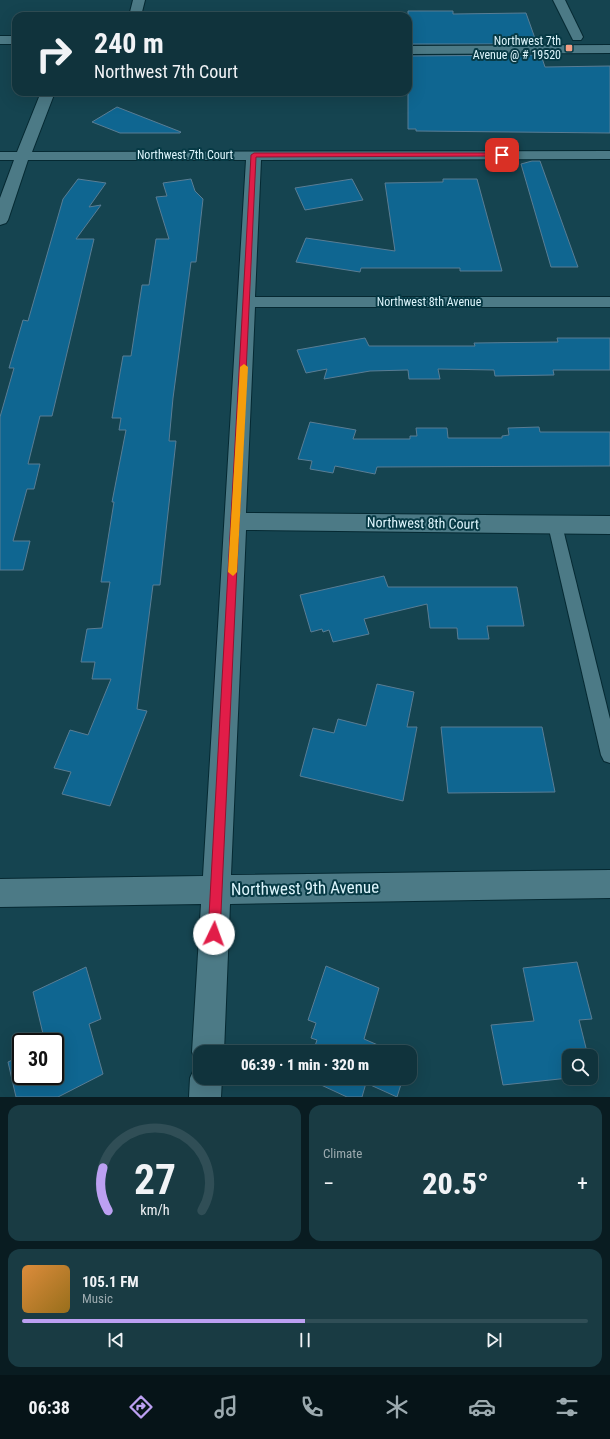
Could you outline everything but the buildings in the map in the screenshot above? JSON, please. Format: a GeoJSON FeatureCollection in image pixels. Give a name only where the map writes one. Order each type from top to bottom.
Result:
{"type":"FeatureCollection","features":[{"type":"Feature","properties":{"kind":"street"},"geometry":{"type":"LineString","coordinates":[[136,12],[139,0]]}},
{"type":"Feature","properties":{"kind":"street"},"geometry":{"type":"LineString","coordinates":[[559,0],[577,38]]}},
{"type":"Feature","properties":{"kind":"street"},"geometry":{"type":"LineString","coordinates":[[412,38],[610,37]]}},
{"type":"Feature","properties":{"kind":"street"},"geometry":{"type":"LineString","coordinates":[[0,40],[12,40]]}},
{"type":"Feature","properties":{"kind":"street"},"geometry":{"type":"LineString","coordinates":[[412,50],[610,49]]}},
{"type":"Feature","properties":{"kind":"street"},"geometry":{"type":"LineString","coordinates":[[0,51],[12,51]]}},
{"type":"Feature","properties":{"kind":"street"},"geometry":{"type":"LineString","coordinates":[[0,220],[22,155],[46,96]]}},
{"type":"Feature","properties":{"kind":"street","name":"Northwest 7th Court"},"geometry":{"type":"LineString","coordinates":[[0,156],[610,154]]}},
{"type":"Feature","properties":{"kind":"street"},"geometry":{"type":"LineString","coordinates":[[208,1045],[254,155]]}},
{"type":"Feature","properties":{"kind":"street","name":"Northwest 8th Avenue"},"geometry":{"type":"LineString","coordinates":[[247,302],[610,302]]}},
{"type":"Feature","properties":{"kind":"street","name":"Northwest 8th Court"},"geometry":{"type":"LineString","coordinates":[[235,521],[610,525]]}},
{"type":"Feature","properties":{"kind":"street","name":"Northwest 9th Avenue"},"geometry":{"type":"LineString","coordinates":[[0,893],[610,884]]}},
{"type":"Feature","properties":{"kind":"street"},"geometry":{"type":"LineString","coordinates":[[205,1097],[206,1085]]}},
{"type":"Feature","properties":{"kind":"lane"},"geometry":{"type":"LineString","coordinates":[[555,524],[610,755]]}},
{"type":"Feature","properties":{"kind":"slow traffic"},"geometry":{"type":"LineString","coordinates":[[233,572],[244,367]]}},
{"type":"Feature","properties":{"kind":"place","name":"Northwest 7th Avenue @ # 19520"},"geometry":{"type":"Point","coordinates":[569,48]}},
{"type":"Feature","properties":{"kind":"route"},"geometry":{"type":"LineString","coordinates":[[214,934],[254,155],[502,155]]}}]}
